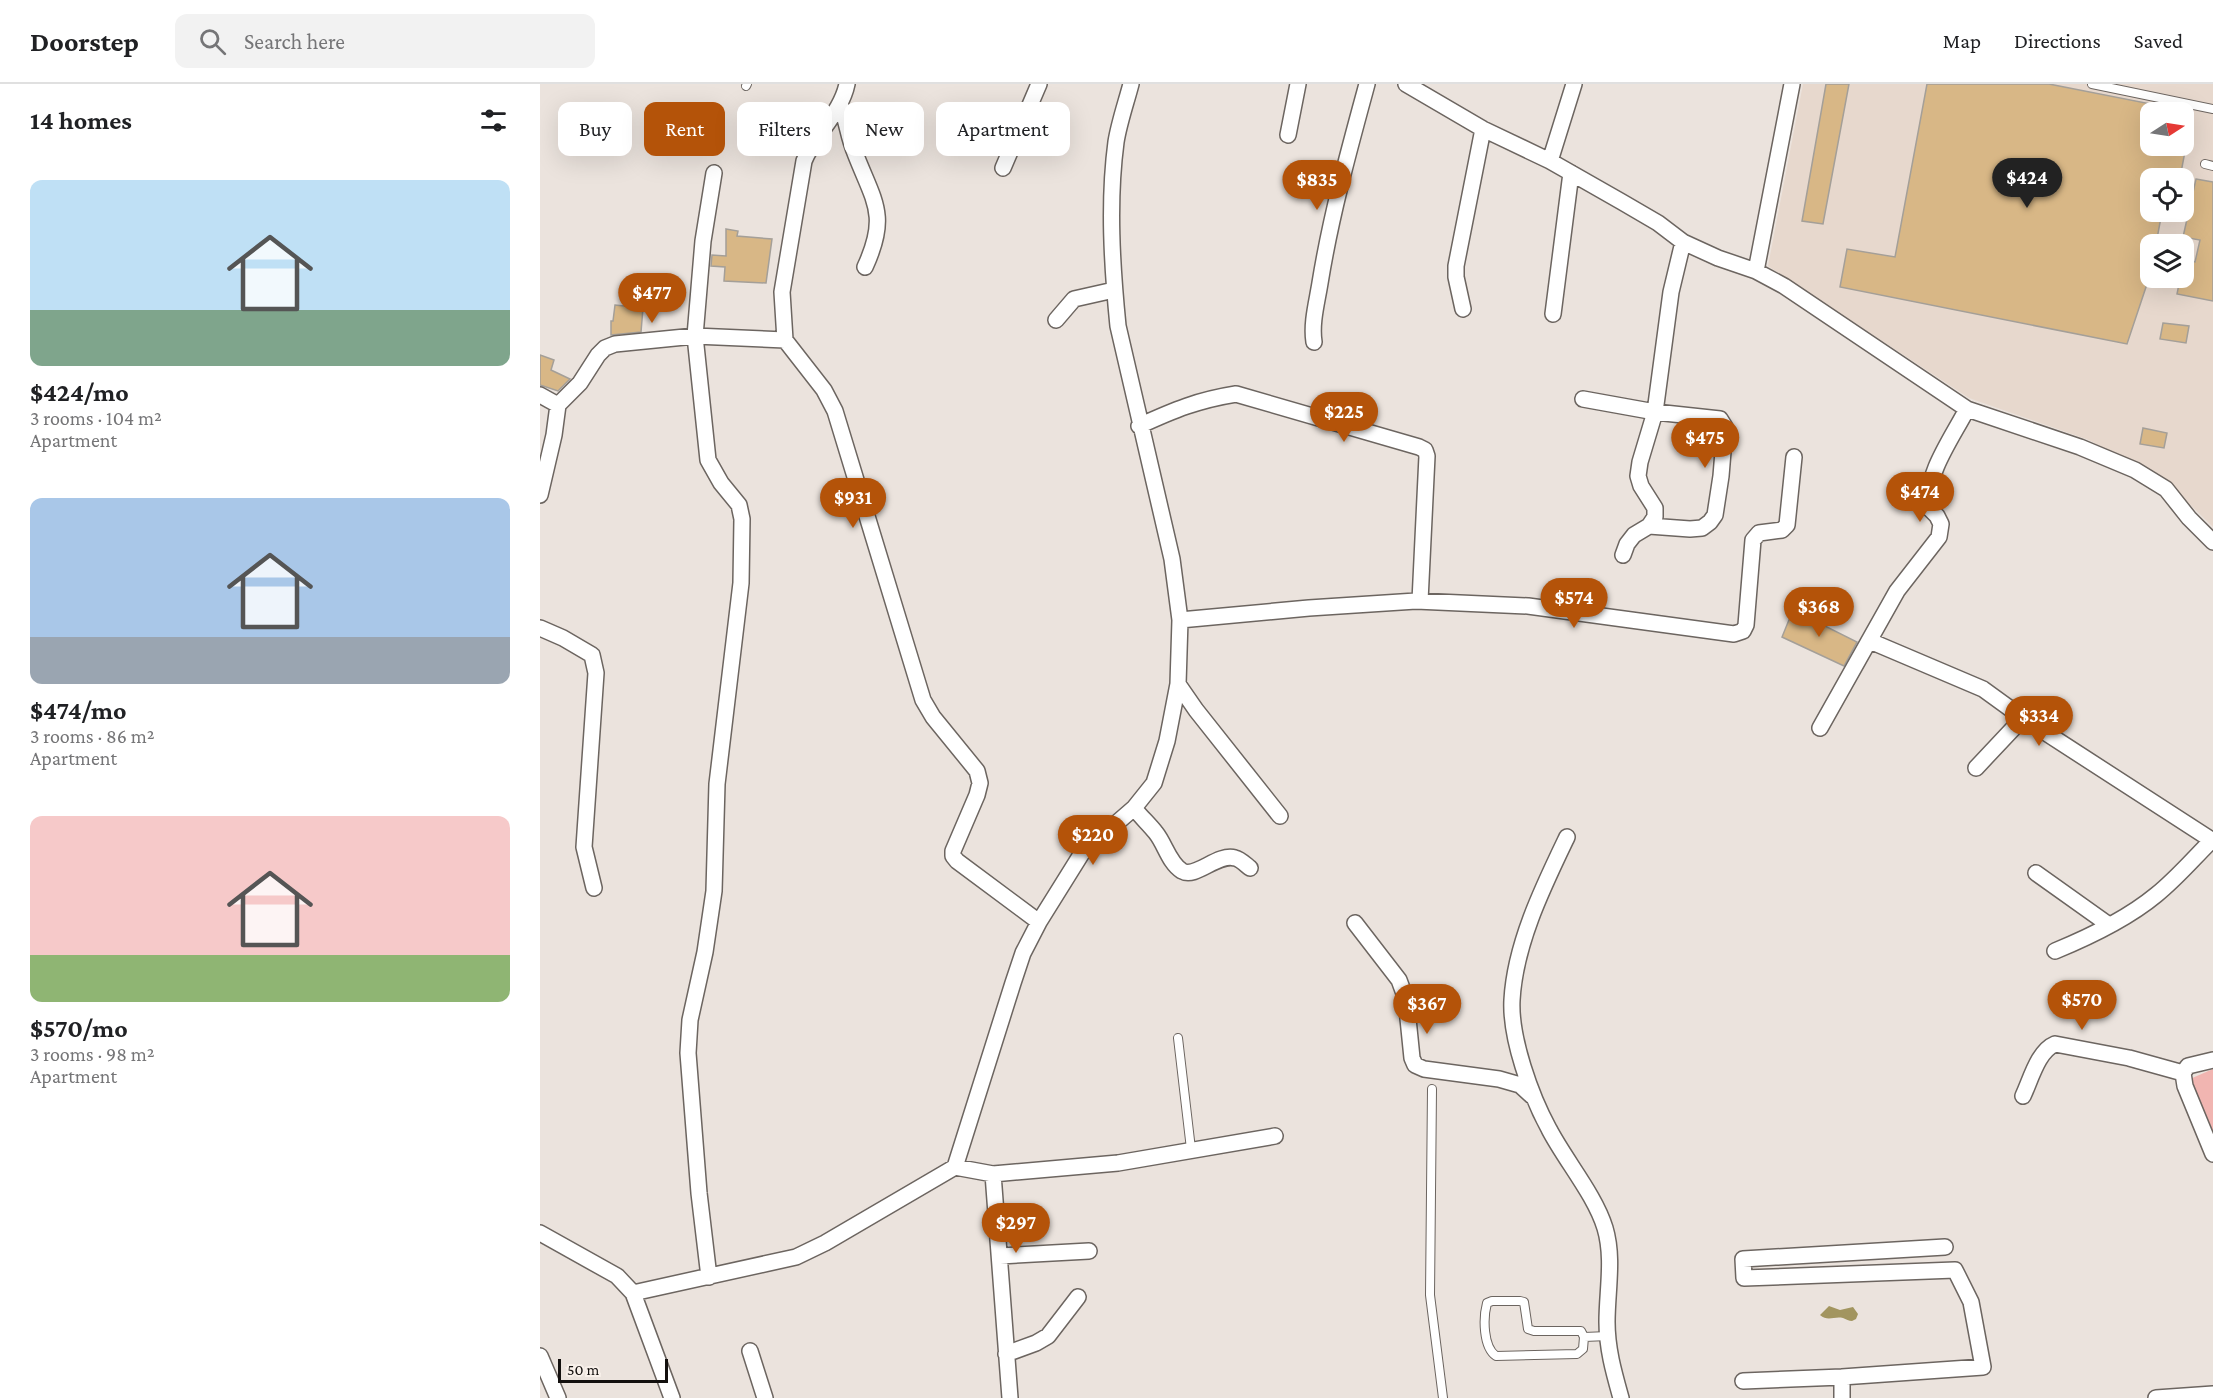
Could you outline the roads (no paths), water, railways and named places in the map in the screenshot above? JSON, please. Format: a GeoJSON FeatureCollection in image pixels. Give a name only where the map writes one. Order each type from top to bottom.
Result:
{"type":"FeatureCollection","features":[{"type":"Feature","properties":{"kind":"street"},"geometry":{"type":"LineString","coordinates":[[847,84],[840,104],[810,148],[804,161],[782,292],[785,340],[824,390],[835,411],[923,700],[933,717],[977,771],[980,783],[977,795],[953,850],[953,856],[1039,922]]}},
{"type":"Feature","properties":{"kind":"street"},"geometry":{"type":"LineString","coordinates":[[1003,168],[1039,84]]}},
{"type":"Feature","properties":{"kind":"street"},"geometry":{"type":"LineString","coordinates":[[955,1167],[1023,953],[1039,922],[1082,853],[1134,808],[1154,783],[1167,741],[1178,684],[1180,620],[1172,559],[1139,426],[1118,326],[1114,290],[1112,199],[1116,140],[1131,84]]}},
{"type":"Feature","properties":{"kind":"street"},"geometry":{"type":"LineString","coordinates":[[1288,135],[1298,84]]}},
{"type":"Feature","properties":{"kind":"street"},"geometry":{"type":"LineString","coordinates":[[1314,342],[1315,317],[1327,241],[1342,173],[1366,84]]}},
{"type":"Feature","properties":{"kind":"street"},"geometry":{"type":"LineString","coordinates":[[1406,84],[1483,129],[1550,161],[1658,223],[1683,242],[1756,271],[1784,286],[1967,409],[2080,447],[2135,470],[2166,489],[2189,518],[2213,542]]}},
{"type":"Feature","properties":{"kind":"street"},"geometry":{"type":"LineString","coordinates":[[1550,161],[1574,84]]}},
{"type":"Feature","properties":{"kind":"street"},"geometry":{"type":"LineString","coordinates":[[1756,271],[1792,84]]}},
{"type":"Feature","properties":{"kind":"street"},"geometry":{"type":"LineString","coordinates":[[840,104],[854,151],[872,190],[878,216],[876,244],[865,267]]}},
{"type":"Feature","properties":{"kind":"street"},"geometry":{"type":"LineString","coordinates":[[1463,309],[1456,278],[1456,266],[1483,129]]}},
{"type":"Feature","properties":{"kind":"street"},"geometry":{"type":"LineString","coordinates":[[709,1277],[701,1222],[688,1053],[690,1020],[705,952],[714,891],[717,784],[741,583],[742,519],[739,505],[708,460],[695,336],[703,241],[714,173]]}},
{"type":"Feature","properties":{"kind":"street"},"geometry":{"type":"LineString","coordinates":[[1553,314],[1571,173]]}},
{"type":"Feature","properties":{"kind":"street"},"geometry":{"type":"LineString","coordinates":[[1623,555],[1634,534],[1649,526],[1655,517],[1655,508],[1641,486],[1638,476],[1655,412],[1669,302],[1683,242]]}},
{"type":"Feature","properties":{"kind":"street"},"geometry":{"type":"LineString","coordinates":[[1056,320],[1074,299],[1114,290]]}},
{"type":"Feature","properties":{"kind":"street"},"geometry":{"type":"LineString","coordinates":[[540,495],[554,435],[558,405],[580,383],[606,348],[615,344],[695,336],[785,340]]}},
{"type":"Feature","properties":{"kind":"street"},"geometry":{"type":"LineString","coordinates":[[1139,426],[1206,399],[1236,394],[1425,450],[1427,456],[1420,601]]}},
{"type":"Feature","properties":{"kind":"street"},"geometry":{"type":"LineString","coordinates":[[540,395],[558,405]]}},
{"type":"Feature","properties":{"kind":"street"},"geometry":{"type":"LineString","coordinates":[[1583,399],[1655,412],[1720,419],[1725,428],[1715,515],[1710,522],[1702,528],[1690,529],[1649,526]]}},
{"type":"Feature","properties":{"kind":"street"},"geometry":{"type":"LineString","coordinates":[[1820,728],[1898,591],[1939,537],[1941,524],[1928,507],[1928,500],[1942,456],[1967,409]]}},
{"type":"Feature","properties":{"kind":"street"},"geometry":{"type":"LineString","coordinates":[[1180,620],[1420,601],[1528,606],[1734,634],[1743,631],[1746,625],[1753,540],[1760,533],[1782,530],[1787,525],[1794,457]]}},
{"type":"Feature","properties":{"kind":"street"},"geometry":{"type":"LineString","coordinates":[[540,628],[592,655],[596,673],[584,847],[594,888]]}},
{"type":"Feature","properties":{"kind":"street"},"geometry":{"type":"LineString","coordinates":[[1870,640],[1983,689],[2023,718],[2212,841],[2155,896],[2109,925],[2055,951]]}},
{"type":"Feature","properties":{"kind":"street"},"geometry":{"type":"LineString","coordinates":[[1178,684],[1280,816]]}},
{"type":"Feature","properties":{"kind":"street"},"geometry":{"type":"LineString","coordinates":[[1976,768],[2023,718]]}},
{"type":"Feature","properties":{"kind":"street"},"geometry":{"type":"LineString","coordinates":[[1134,808],[1157,834],[1176,865],[1184,872],[1191,873],[1228,857],[1237,858],[1250,868]]}},
{"type":"Feature","properties":{"kind":"street"},"geometry":{"type":"LineString","coordinates":[[1567,837],[1530,921],[1512,1002],[1521,1060],[1532,1096],[1549,1130],[1592,1200],[1605,1226],[1610,1267],[1608,1336],[1612,1365],[1621,1398]]}},
{"type":"Feature","properties":{"kind":"street"},"geometry":{"type":"LineString","coordinates":[[2037,873],[2109,925]]}},
{"type":"Feature","properties":{"kind":"street"},"geometry":{"type":"LineString","coordinates":[[1355,923],[1399,980],[1406,999],[1412,1058],[1416,1065],[1434,1070],[1498,1079],[1520,1085],[1532,1096]]}},
{"type":"Feature","properties":{"kind":"street"},"geometry":{"type":"LineString","coordinates":[[2023,1096],[2043,1054],[2055,1044],[2183,1073]]}},
{"type":"Feature","properties":{"kind":"street"},"geometry":{"type":"LineString","coordinates":[[2213,1060],[2188,1066],[2183,1073],[2185,1086],[2213,1154]]}},
{"type":"Feature","properties":{"kind":"street"},"geometry":{"type":"LineString","coordinates":[[633,1293],[796,1257],[834,1238],[955,1167],[993,1174],[1118,1163],[1275,1136]]}},
{"type":"Feature","properties":{"kind":"street"},"geometry":{"type":"LineString","coordinates":[[993,1174],[1010,1398]]}},
{"type":"Feature","properties":{"kind":"street"},"geometry":{"type":"LineString","coordinates":[[540,1233],[617,1276],[633,1293],[672,1398]]}},
{"type":"Feature","properties":{"kind":"street"},"geometry":{"type":"LineString","coordinates":[[1743,1381],[1983,1367],[1971,1302],[1955,1270],[1744,1278],[1743,1259],[1945,1247]]}},
{"type":"Feature","properties":{"kind":"street"},"geometry":{"type":"LineString","coordinates":[[1000,1256],[1089,1251]]}},
{"type":"Feature","properties":{"kind":"street"},"geometry":{"type":"LineString","coordinates":[[1006,1354],[1048,1336],[1078,1297]]}},
{"type":"Feature","properties":{"kind":"street"},"geometry":{"type":"LineString","coordinates":[[750,1351],[765,1398]]}},
{"type":"Feature","properties":{"kind":"street"},"geometry":{"type":"LineString","coordinates":[[540,1356],[558,1398]]}},
{"type":"Feature","properties":{"kind":"street"},"geometry":{"type":"LineString","coordinates":[[1842,1377],[1842,1398]]}},
{"type":"Feature","properties":{"kind":"street"},"geometry":{"type":"LineString","coordinates":[[2156,1398],[2213,1394]]}},
{"type":"Feature","properties":{"kind":"lane"},"geometry":{"type":"LineString","coordinates":[[2092,84],[2213,109]]}},
{"type":"Feature","properties":{"kind":"lane"},"geometry":{"type":"LineString","coordinates":[[1179,1038],[1191,1149]]}},
{"type":"Feature","properties":{"kind":"lane"},"geometry":{"type":"LineString","coordinates":[[1432,1089],[1430,1295],[1443,1398]]}},
{"type":"Feature","properties":{"kind":"lane"},"geometry":{"type":"LineString","coordinates":[[1520,1300],[1526,1307],[1528,1329],[1581,1331],[1584,1337],[1583,1349],[1577,1354],[1496,1356],[1488,1347],[1485,1310],[1487,1303],[1520,1300]]}},
{"type":"Feature","properties":{"kind":"lane"},"geometry":{"type":"LineString","coordinates":[[1584,1337],[1608,1336]]}}]}
